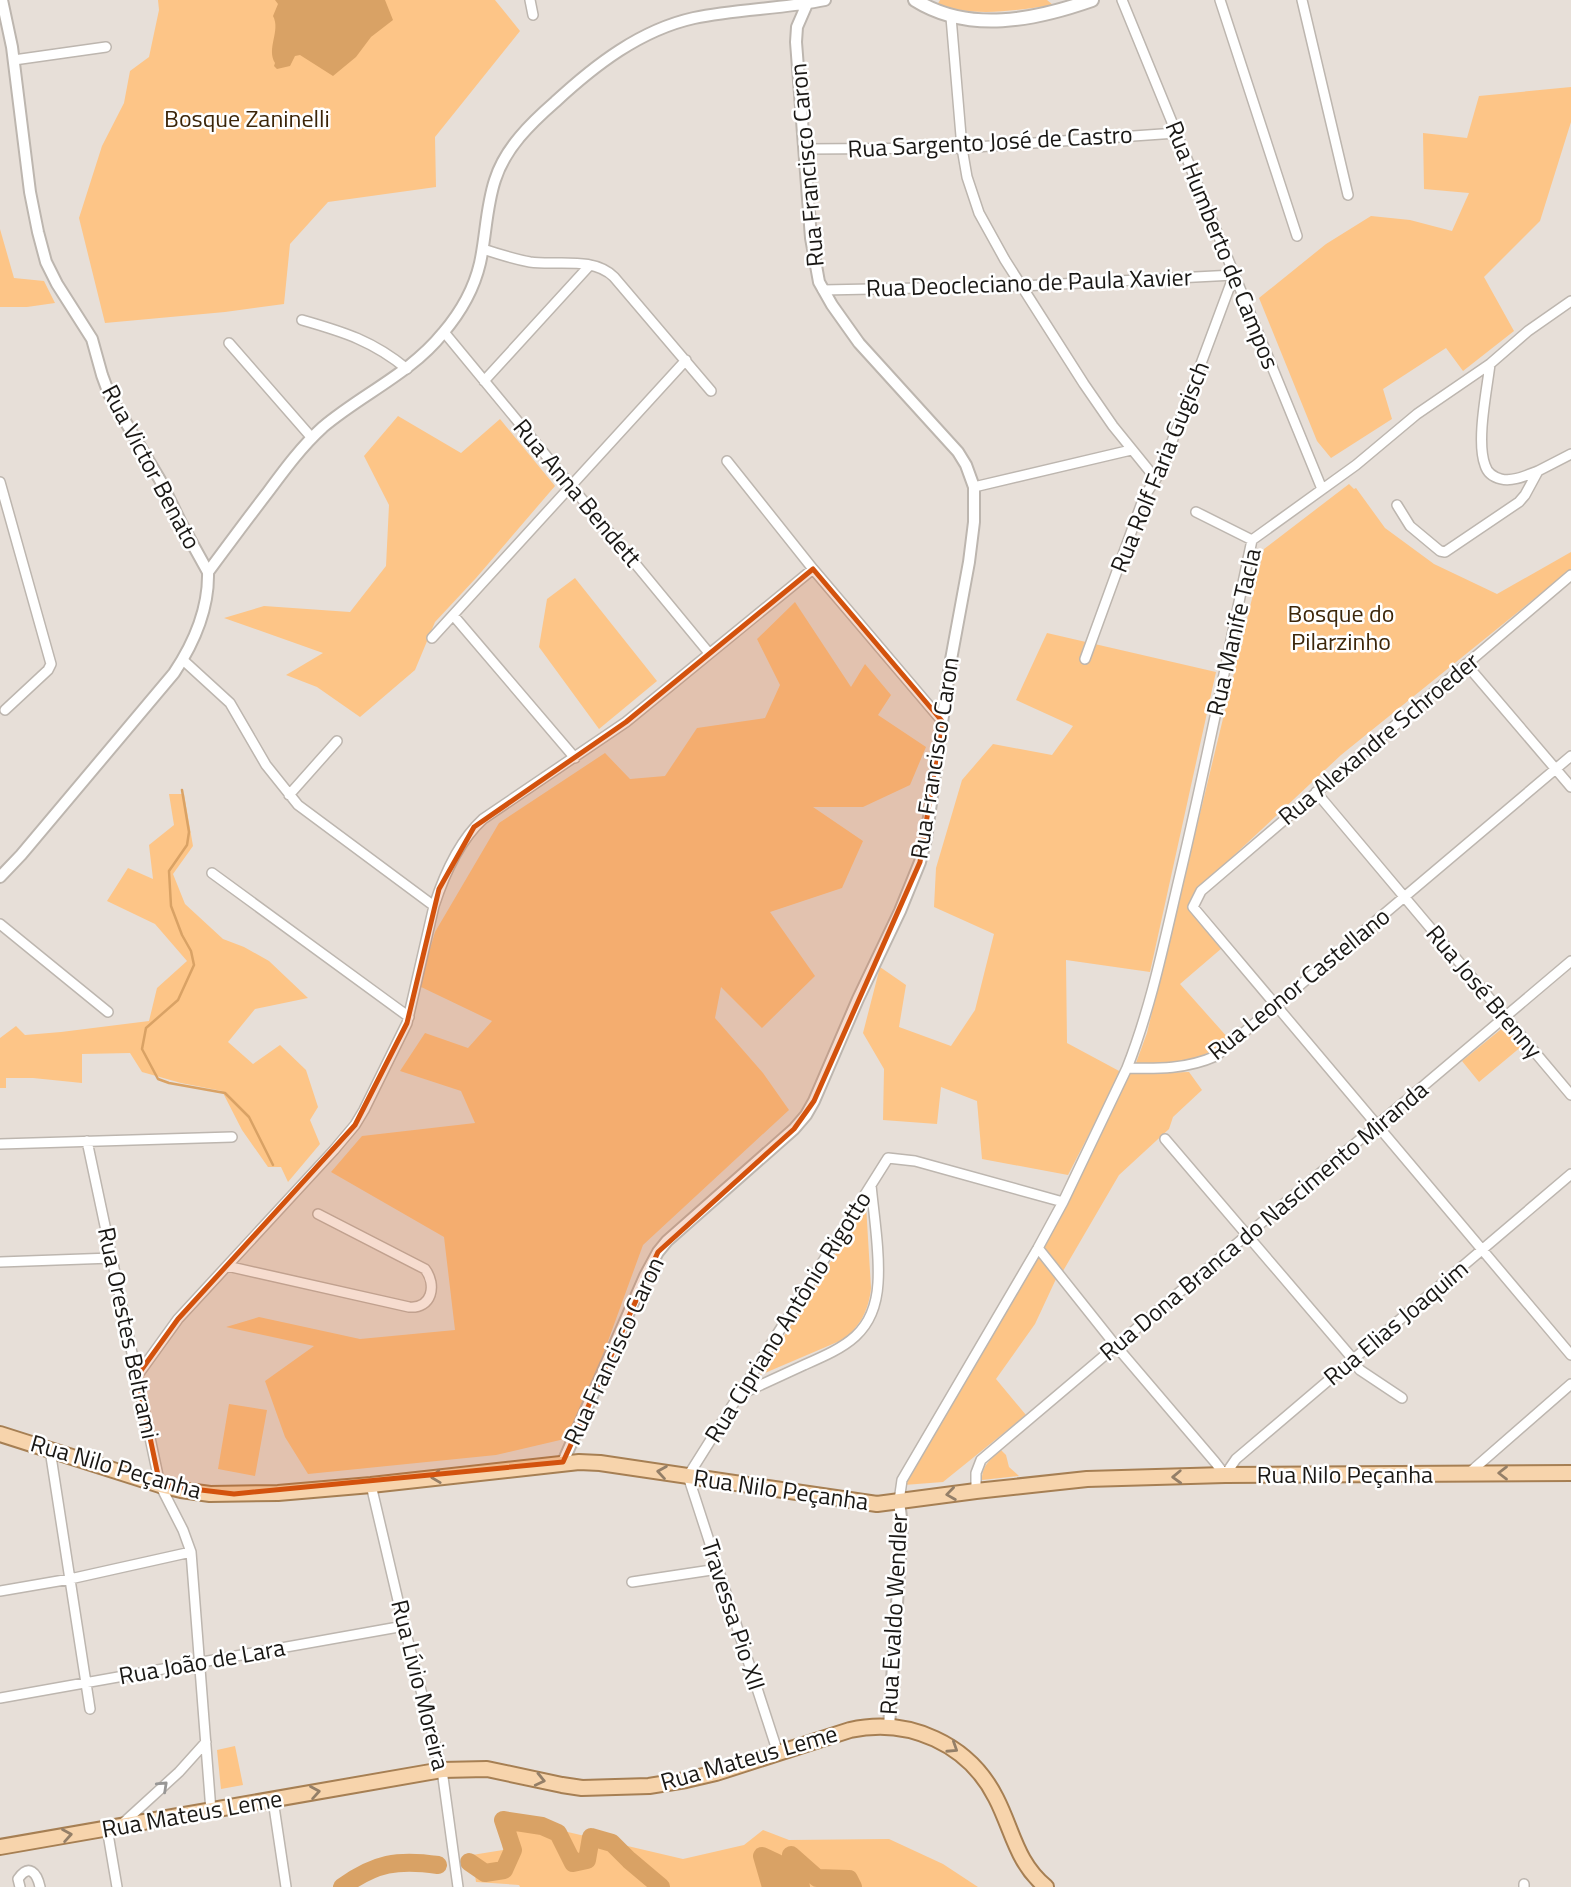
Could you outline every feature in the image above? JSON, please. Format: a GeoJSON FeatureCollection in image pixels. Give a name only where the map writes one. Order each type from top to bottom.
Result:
{"type":"FeatureCollection","features":[{"type":"Feature","properties":{"kind":"main road"},"geometry":{"type":"LineString","coordinates":[[915,0],[927,8],[951,17],[980,21],[1030,17],[1063,4],[1092,0]]}},
{"type":"Feature","properties":{"kind":"main road","name":"Rua Nilo Peçanha"},"geometry":{"type":"LineString","coordinates":[[0,1434],[160,1485],[210,1494],[278,1493],[371,1485],[563,1462],[600,1463],[870,1503],[1087,1479],[1225,1475],[1571,1473]]}},
{"type":"Feature","properties":{"kind":"main road","name":"Rua Mateus Leme"},"geometry":{"type":"LineString","coordinates":[[0,1847],[442,1770],[487,1769],[582,1788],[623,1788],[686,1780],[860,1727],[889,1727],[915,1731],[947,1744],[974,1765],[996,1797],[1022,1860],[1046,1887]]}},
{"type":"Feature","properties":{"kind":"street","name":"Rua Victor Benato"},"geometry":{"type":"LineString","coordinates":[[2,0],[14,60],[30,191],[46,262],[92,339],[109,394],[160,480],[208,572]]}},
{"type":"Feature","properties":{"kind":"street"},"geometry":{"type":"LineString","coordinates":[[530,0],[533,15]]}},
{"type":"Feature","properties":{"kind":"street"},"geometry":{"type":"LineString","coordinates":[[0,877],[149,704],[183,660],[198,628],[207,591],[208,572],[289,465],[312,438],[336,417],[407,369],[444,332],[460,310],[473,285],[483,248],[495,179],[508,152],[542,113],[596,67],[636,40],[674,23],[705,16],[825,0]]}},
{"type":"Feature","properties":{"kind":"street","name":"Rua Humberto de Campos"},"geometry":{"type":"LineString","coordinates":[[1122,0],[1322,489]]}},
{"type":"Feature","properties":{"kind":"street"},"geometry":{"type":"LineString","coordinates":[[1220,0],[1297,236]]}},
{"type":"Feature","properties":{"kind":"street"},"geometry":{"type":"LineString","coordinates":[[1302,0],[1348,195]]}},
{"type":"Feature","properties":{"kind":"street","name":"Rua Francisco Caron"},"geometry":{"type":"LineString","coordinates":[[563,1462],[658,1252],[678,1231],[794,1129],[814,1101],[858,999],[901,911],[919,862],[930,814],[942,721],[972,542],[974,487],[958,452],[872,358],[823,290],[813,257],[796,34],[807,4]]}},
{"type":"Feature","properties":{"kind":"street"},"geometry":{"type":"LineString","coordinates":[[951,17],[962,148],[967,177],[979,213],[1005,260],[1084,384],[1131,450],[1156,479]]}},
{"type":"Feature","properties":{"kind":"street"},"geometry":{"type":"LineString","coordinates":[[14,60],[106,47]]}},
{"type":"Feature","properties":{"kind":"street","name":"Rua Sargento José de Castro"},"geometry":{"type":"LineString","coordinates":[[804,149],[962,148],[1176,133]]}},
{"type":"Feature","properties":{"kind":"street"},"geometry":{"type":"LineString","coordinates":[[483,248],[533,262],[590,265],[606,270],[711,391]]}},
{"type":"Feature","properties":{"kind":"street"},"geometry":{"type":"LineString","coordinates":[[484,381],[590,265]]}},
{"type":"Feature","properties":{"kind":"street","name":"Rua Deocleciano de Paula Xavier"},"geometry":{"type":"LineString","coordinates":[[823,290],[1022,286],[1234,275]]}},
{"type":"Feature","properties":{"kind":"street","name":"Rua Rolf Faria Gugisch"},"geometry":{"type":"LineString","coordinates":[[1085,659],[1144,497],[1161,471],[1234,275]]}},
{"type":"Feature","properties":{"kind":"street","name":"Rua Manife Tacla"},"geometry":{"type":"LineString","coordinates":[[1127,1068],[1155,983],[1198,800],[1252,540],[1373,453],[1417,414],[1490,365],[1528,331],[1571,301]]}},
{"type":"Feature","properties":{"kind":"street"},"geometry":{"type":"LineString","coordinates":[[302,320],[367,341],[407,369]]}},
{"type":"Feature","properties":{"kind":"street","name":"Rua Anna Bendett"},"geometry":{"type":"LineString","coordinates":[[444,332],[709,653]]}},
{"type":"Feature","properties":{"kind":"street"},"geometry":{"type":"LineString","coordinates":[[229,343],[312,438]]}},
{"type":"Feature","properties":{"kind":"street"},"geometry":{"type":"LineString","coordinates":[[432,638],[686,360]]}},
{"type":"Feature","properties":{"kind":"street"},"geometry":{"type":"LineString","coordinates":[[1490,365],[1482,443],[1486,468],[1491,474],[1510,480],[1538,471],[1571,454]]}},
{"type":"Feature","properties":{"kind":"street"},"geometry":{"type":"LineString","coordinates":[[974,487],[1131,450]]}},
{"type":"Feature","properties":{"kind":"street"},"geometry":{"type":"LineString","coordinates":[[727,461],[813,569],[942,721]]}},
{"type":"Feature","properties":{"kind":"street"},"geometry":{"type":"LineString","coordinates":[[1397,505],[1410,526],[1440,551],[1445,552],[1519,502],[1538,471]]}},
{"type":"Feature","properties":{"kind":"street"},"geometry":{"type":"LineString","coordinates":[[0,482],[51,664],[48,670],[5,710]]}},
{"type":"Feature","properties":{"kind":"street"},"geometry":{"type":"LineString","coordinates":[[1196,512],[1252,540]]}},
{"type":"Feature","properties":{"kind":"street"},"geometry":{"type":"LineString","coordinates":[[137,1376],[178,1319],[355,1125],[409,1017],[434,905],[447,872],[474,827],[626,722],[813,569]]}},
{"type":"Feature","properties":{"kind":"street","name":"Rua Alexandre Schroeder"},"geometry":{"type":"LineString","coordinates":[[1276,1006],[1192,907],[1200,891],[1571,575]]}},
{"type":"Feature","properties":{"kind":"street"},"geometry":{"type":"LineString","coordinates":[[453,615],[575,758]]}},
{"type":"Feature","properties":{"kind":"street"},"geometry":{"type":"LineString","coordinates":[[183,660],[230,702],[266,765],[308,814],[434,905]]}},
{"type":"Feature","properties":{"kind":"street"},"geometry":{"type":"LineString","coordinates":[[1466,664],[1571,788]]}},
{"type":"Feature","properties":{"kind":"street"},"geometry":{"type":"LineString","coordinates":[[289,795],[337,741]]}},
{"type":"Feature","properties":{"kind":"street","name":"Rua Leonor Castellano"},"geometry":{"type":"LineString","coordinates":[[1127,1068],[1171,1068],[1204,1062],[1227,1048],[1571,756]]}},
{"type":"Feature","properties":{"kind":"street","name":"Rua José Brenny"},"geometry":{"type":"LineString","coordinates":[[1316,792],[1571,1095]]}},
{"type":"Feature","properties":{"kind":"street"},"geometry":{"type":"LineString","coordinates":[[212,873],[409,1017]]}},
{"type":"Feature","properties":{"kind":"street"},"geometry":{"type":"LineString","coordinates":[[0,925],[108,1012]]}},
{"type":"Feature","properties":{"kind":"street","name":"Rua Dona Branca do Nascimento Miranda"},"geometry":{"type":"LineString","coordinates":[[976,1491],[976,1473],[981,1460],[1571,961]]}},
{"type":"Feature","properties":{"kind":"street"},"geometry":{"type":"LineString","coordinates":[[1276,1006],[1571,1355]]}},
{"type":"Feature","properties":{"kind":"street"},"geometry":{"type":"LineString","coordinates":[[899,1501],[902,1480],[1038,1248],[1127,1068]]}},
{"type":"Feature","properties":{"kind":"street"},"geometry":{"type":"LineString","coordinates":[[0,1144],[232,1137]]}},
{"type":"Feature","properties":{"kind":"street"},"geometry":{"type":"LineString","coordinates":[[1165,1139],[1360,1370],[1402,1398]]}},
{"type":"Feature","properties":{"kind":"street","name":"Rua Orestes Beltrami"},"geometry":{"type":"LineString","coordinates":[[87,1142],[160,1485],[191,1552],[211,1811]]}},
{"type":"Feature","properties":{"kind":"street","name":"Rua Cipriano Antônio Rigotto"},"geometry":{"type":"LineString","coordinates":[[688,1476],[888,1158],[915,1161],[1063,1202]]}},
{"type":"Feature","properties":{"kind":"street","name":"Rua Elias Joaquim"},"geometry":{"type":"LineString","coordinates":[[1225,1475],[1236,1459],[1571,1174]]}},
{"type":"Feature","properties":{"kind":"street"},"geometry":{"type":"LineString","coordinates":[[739,1395],[839,1349],[857,1336],[866,1324],[873,1309],[878,1283],[871,1185]]}},
{"type":"Feature","properties":{"kind":"street"},"geometry":{"type":"LineString","coordinates":[[227,1266],[409,1307],[416,1308],[429,1299],[432,1283],[425,1269],[318,1214]]}},
{"type":"Feature","properties":{"kind":"street"},"geometry":{"type":"LineString","coordinates":[[1038,1248],[1116,1346],[1225,1475]]}},
{"type":"Feature","properties":{"kind":"street"},"geometry":{"type":"LineString","coordinates":[[0,1262],[112,1258]]}},
{"type":"Feature","properties":{"kind":"street"},"geometry":{"type":"LineString","coordinates":[[1468,1474],[1571,1384]]}},
{"type":"Feature","properties":{"kind":"street"},"geometry":{"type":"LineString","coordinates":[[50,1450],[90,1709]]}},
{"type":"Feature","properties":{"kind":"street","name":"Travessa Pio XII"},"geometry":{"type":"LineString","coordinates":[[688,1476],[778,1753]]}},
{"type":"Feature","properties":{"kind":"street","name":"Rua Lívio Moreira"},"geometry":{"type":"LineString","coordinates":[[371,1485],[442,1770],[458,1887]]}},
{"type":"Feature","properties":{"kind":"street","name":"Rua Evaldo Wendler"},"geometry":{"type":"LineString","coordinates":[[889,1727],[902,1525],[899,1501]]}},
{"type":"Feature","properties":{"kind":"street"},"geometry":{"type":"LineString","coordinates":[[0,1591],[70,1579],[191,1552]]}},
{"type":"Feature","properties":{"kind":"street"},"geometry":{"type":"LineString","coordinates":[[632,1583],[718,1569]]}},
{"type":"Feature","properties":{"kind":"street","name":"Rua João de Lara"},"geometry":{"type":"LineString","coordinates":[[0,1698],[404,1626]]}},
{"type":"Feature","properties":{"kind":"street"},"geometry":{"type":"LineString","coordinates":[[117,1887],[113,1828],[179,1772],[206,1742]]}},
{"type":"Feature","properties":{"kind":"street"},"geometry":{"type":"LineString","coordinates":[[273,1800],[286,1887]]}},
{"type":"Feature","properties":{"kind":"street"},"geometry":{"type":"LineString","coordinates":[[20,1887],[18,1879],[31,1871],[38,1876],[40,1887]]}},
{"type":"Feature","properties":{"kind":"highlighted area"},"geometry":{"type":"Polygon","coordinates":[[[813,569],[942,721],[920,862],[814,1101],[794,1129],[658,1252],[563,1462],[234,1494],[160,1485],[137,1376],[178,1319],[355,1125],[407,1023],[439,889],[474,827],[626,722],[813,569]]]}},
{"type":"Feature","properties":{"kind":"green space","name":"Bosque Zaninelli"},"geometry":{"type":"Polygon","coordinates":[[[158,0],[495,0],[520,31],[435,137],[436,187],[328,202],[290,244],[284,304],[105,323],[79,218],[102,146],[124,103],[130,71],[149,57],[159,10],[158,0]]]}},
{"type":"Feature","properties":{"kind":"green space"},"geometry":{"type":"Polygon","coordinates":[[[940,0],[1047,0],[1053,5],[980,12],[937,5],[940,0]]]}},
{"type":"Feature","properties":{"kind":"green space"},"geometry":{"type":"Polygon","coordinates":[[[1571,87],[1571,122],[1540,221],[1484,277],[1514,331],[1463,371],[1446,348],[1383,389],[1392,419],[1331,458],[1317,441],[1259,298],[1326,244],[1371,216],[1410,220],[1452,231],[1469,193],[1424,189],[1423,133],[1467,138],[1479,96],[1571,87]]]}},
{"type":"Feature","properties":{"kind":"green space"},"geometry":{"type":"Polygon","coordinates":[[[0,229],[14,278],[44,281],[55,303],[0,307],[0,229]]]}},
{"type":"Feature","properties":{"kind":"green space"},"geometry":{"type":"Polygon","coordinates":[[[398,416],[461,453],[500,419],[555,486],[435,622],[415,670],[360,717],[317,687],[286,675],[323,653],[224,618],[264,606],[350,612],[386,566],[389,505],[364,456],[398,416]]]}},
{"type":"Feature","properties":{"kind":"green space","name":"Bosque do Pilarzinho"},"geometry":{"type":"Polygon","coordinates":[[[1349,484],[1356,488],[1385,528],[1434,564],[1497,594],[1571,552],[1571,569],[1341,755],[1199,888],[1188,905],[1222,948],[1180,984],[1229,1039],[1206,1054],[1185,1061],[1136,1063],[1147,1033],[1264,549],[1349,484]]]}},
{"type":"Feature","properties":{"kind":"green space"},"geometry":{"type":"Polygon","coordinates":[[[575,578],[657,681],[599,729],[539,647],[547,599],[575,578]]]}},
{"type":"Feature","properties":{"kind":"green space"},"geometry":{"type":"Polygon","coordinates":[[[795,602],[851,687],[865,664],[891,695],[878,715],[926,747],[910,785],[863,807],[813,807],[863,841],[842,888],[770,912],[815,976],[762,1028],[721,987],[715,1018],[763,1073],[789,1110],[643,1245],[573,1437],[496,1455],[308,1474],[285,1437],[265,1381],[314,1346],[226,1327],[259,1317],[360,1339],[455,1330],[444,1237],[331,1172],[362,1136],[475,1123],[461,1091],[400,1071],[425,1033],[468,1048],[492,1021],[419,986],[435,932],[499,823],[605,753],[630,779],[665,776],[697,728],[765,718],[780,685],[757,639],[795,602]]]}},
{"type":"Feature","properties":{"kind":"green space"},"geometry":{"type":"Polygon","coordinates":[[[1047,633],[1216,672],[1150,972],[1066,960],[1067,1043],[1121,1072],[1068,1175],[982,1159],[977,1101],[941,1087],[937,1124],[883,1120],[884,1069],[863,1033],[880,967],[906,985],[899,1027],[951,1046],[975,1010],[994,934],[934,907],[936,868],[962,780],[993,744],[1052,755],[1073,726],[1016,700],[1047,633]]]}},
{"type":"Feature","properties":{"kind":"green space"},"geometry":{"type":"Polygon","coordinates":[[[169,794],[184,794],[193,846],[173,874],[185,904],[223,939],[269,961],[308,998],[255,1009],[228,1042],[253,1064],[280,1045],[306,1070],[318,1107],[310,1120],[320,1144],[288,1182],[281,1167],[268,1167],[242,1130],[222,1091],[142,1072],[130,1053],[82,1054],[82,1083],[6,1078],[6,1088],[0,1088],[0,1038],[16,1026],[25,1035],[149,1021],[157,988],[187,961],[155,924],[107,901],[128,868],[153,879],[149,845],[174,825],[169,794]]]}},
{"type":"Feature","properties":{"kind":"green space"},"geometry":{"type":"Polygon","coordinates":[[[1505,1026],[1522,1046],[1479,1082],[1462,1061],[1505,1026]]]}},
{"type":"Feature","properties":{"kind":"green space"},"geometry":{"type":"Polygon","coordinates":[[[1189,1072],[1202,1090],[1173,1117],[1169,1129],[1119,1175],[1063,1271],[1044,1248],[1129,1074],[1189,1072]]]}},
{"type":"Feature","properties":{"kind":"green space"},"geometry":{"type":"Polygon","coordinates":[[[866,1205],[871,1288],[866,1311],[859,1324],[842,1340],[760,1375],[866,1205]]]}},
{"type":"Feature","properties":{"kind":"green space"},"geometry":{"type":"Polygon","coordinates":[[[1038,1257],[1056,1279],[1035,1324],[996,1379],[1026,1415],[943,1482],[904,1485],[1038,1257]]]}},
{"type":"Feature","properties":{"kind":"green space"},"geometry":{"type":"Polygon","coordinates":[[[229,1404],[267,1410],[255,1476],[218,1469],[229,1404]]]}},
{"type":"Feature","properties":{"kind":"green space"},"geometry":{"type":"Polygon","coordinates":[[[1001,1450],[1006,1455],[1009,1467],[1019,1476],[982,1480],[985,1466],[1001,1450]]]}},
{"type":"Feature","properties":{"kind":"green space"},"geometry":{"type":"Polygon","coordinates":[[[235,1746],[243,1785],[221,1789],[217,1750],[235,1746]]]}},
{"type":"Feature","properties":{"kind":"green space"},"geometry":{"type":"Polygon","coordinates":[[[499,1816],[683,1859],[744,1845],[763,1830],[789,1840],[889,1839],[943,1864],[978,1887],[520,1887],[476,1882],[472,1855],[503,1850],[499,1816]]]}},
{"type":"Feature","properties":{"kind":"shaded area"},"geometry":{"type":"Polygon","coordinates":[[[275,0],[385,0],[393,20],[371,37],[356,57],[333,76],[300,55],[295,56],[290,66],[277,69],[272,51],[275,28],[273,16],[278,4],[275,0]]]}},
{"type":"Feature","properties":{"kind":"waterway"},"geometry":{"type":"LineString","coordinates":[[182,790],[189,832],[187,845],[169,871],[171,906],[191,951],[194,965],[178,1000],[146,1028],[142,1049],[158,1079],[225,1093],[249,1117],[273,1165]]}},
{"type":"Feature","properties":{"kind":"waterway"},"geometry":{"type":"LineString","coordinates":[[469,1862],[485,1873],[504,1870],[513,1850],[503,1820],[542,1826],[558,1833],[573,1863],[587,1860],[591,1837],[612,1843],[661,1887]]}},
{"type":"Feature","properties":{"kind":"waterway"},"geometry":{"type":"LineString","coordinates":[[801,1887],[791,1855],[817,1878],[849,1879],[853,1887]]}},
{"type":"Feature","properties":{"kind":"waterway"},"geometry":{"type":"LineString","coordinates":[[771,1887],[762,1856],[777,1863],[783,1887]]}},
{"type":"Feature","properties":{"kind":"waterway"},"geometry":{"type":"LineString","coordinates":[[342,1887],[365,1873],[387,1865],[438,1865]]}}]}
